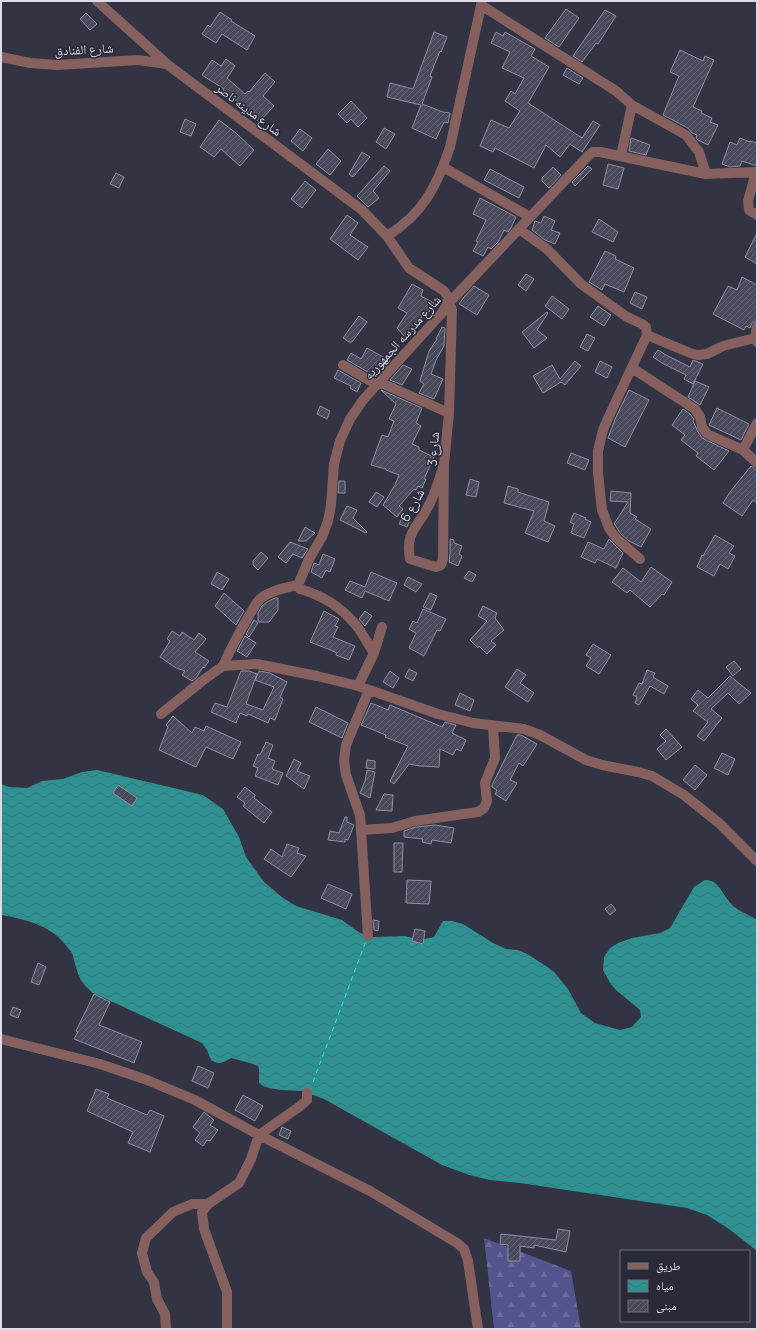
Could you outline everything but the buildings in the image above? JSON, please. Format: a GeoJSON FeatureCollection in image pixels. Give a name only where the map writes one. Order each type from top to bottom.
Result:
{"type":"FeatureCollection","features":[{"type":"Feature","properties":{"kind":"street","name":"شارع مدينه ناصر"},"geometry":{"type":"LineString","coordinates":[[96,1],[168,65],[362,210],[387,236],[409,268],[444,291],[448,297],[447,305]]}},
{"type":"Feature","properties":{"kind":"street"},"geometry":{"type":"LineString","coordinates":[[387,236],[399,229],[412,218],[424,204],[433,190],[443,167],[450,147],[481,3],[616,91],[632,105],[686,135],[699,152],[706,174]]}},
{"type":"Feature","properties":{"kind":"street","name":"شارع الفنادق"},"geometry":{"type":"LineString","coordinates":[[1,58],[30,63],[57,65],[138,60],[168,65]]}},
{"type":"Feature","properties":{"kind":"street"},"geometry":{"type":"LineString","coordinates":[[632,105],[621,156],[706,174],[757,172],[748,201],[749,210],[757,216]]}},
{"type":"Feature","properties":{"kind":"street","name":"شارع مدرسه الجمهوريه"},"geometry":{"type":"LineString","coordinates":[[298,585],[309,559],[322,537],[328,521],[331,505],[334,464],[340,441],[350,420],[363,400],[441,314],[447,305],[588,156],[593,152],[600,152],[621,156]]}},
{"type":"Feature","properties":{"kind":"street"},"geometry":{"type":"LineString","coordinates":[[443,167],[530,217]]}},
{"type":"Feature","properties":{"kind":"street"},"geometry":{"type":"LineString","coordinates":[[519,228],[547,249],[581,284],[627,317],[646,327],[647,335],[603,430],[598,451],[598,473],[602,510],[609,528],[616,538],[640,559]]}},
{"type":"Feature","properties":{"kind":"street","name":"شارع 3"},"geometry":{"type":"LineString","coordinates":[[410,559],[436,567],[441,565],[442,562],[444,464],[449,413],[452,309],[447,305]]}},
{"type":"Feature","properties":{"kind":"street"},"geometry":{"type":"LineString","coordinates":[[647,335],[679,349],[698,355],[707,354],[723,346],[756,340],[757,326]]}},
{"type":"Feature","properties":{"kind":"street"},"geometry":{"type":"LineString","coordinates":[[344,364],[378,383],[449,413]]}},
{"type":"Feature","properties":{"kind":"street"},"geometry":{"type":"LineString","coordinates":[[632,368],[696,409],[700,417],[702,427],[707,434],[743,450],[757,463]]}},
{"type":"Feature","properties":{"kind":"street"},"geometry":{"type":"LineString","coordinates":[[743,450],[757,423]]}},
{"type":"Feature","properties":{"kind":"street","name":"شارع 6"},"geometry":{"type":"LineString","coordinates":[[410,559],[409,540],[412,531],[430,505],[444,464]]}},
{"type":"Feature","properties":{"kind":"street"},"geometry":{"type":"LineString","coordinates":[[162,714],[223,666],[256,604],[260,599],[283,588],[298,585],[300,588],[327,600],[341,610],[356,624],[374,653]]}},
{"type":"Feature","properties":{"kind":"street"},"geometry":{"type":"LineString","coordinates":[[358,686],[374,653],[382,628]]}},
{"type":"Feature","properties":{"kind":"street"},"geometry":{"type":"LineString","coordinates":[[223,666],[257,664],[316,676],[358,686],[438,714],[473,723],[524,729],[540,735],[586,760],[652,776],[684,795],[719,823],[757,861]]}},
{"type":"Feature","properties":{"kind":"street"},"geometry":{"type":"LineString","coordinates":[[368,936],[360,815],[344,767],[344,754],[346,745],[369,690]]}},
{"type":"Feature","properties":{"kind":"street"},"geometry":{"type":"LineString","coordinates":[[361,830],[392,828],[415,821],[478,812],[484,808],[487,800],[485,783],[495,758],[493,726]]}},
{"type":"Feature","properties":{"kind":"street"},"geometry":{"type":"LineString","coordinates":[[1,1039],[100,1064],[147,1080],[196,1100],[259,1135],[370,1191],[461,1246],[464,1249],[468,1261],[478,1329]]}},
{"type":"Feature","properties":{"kind":"street"},"geometry":{"type":"LineString","coordinates":[[227,1329],[227,1292],[204,1229],[202,1212],[208,1204],[239,1183],[251,1159],[259,1135],[307,1100],[307,1093]]}},
{"type":"Feature","properties":{"kind":"street"},"geometry":{"type":"LineString","coordinates":[[166,1329],[165,1314],[157,1299],[154,1282],[147,1272],[142,1253],[146,1238],[173,1212],[192,1204],[208,1204]]}},
{"type":"Feature","properties":{"kind":"green space"},"geometry":{"type":"Polygon","coordinates":[[[484,1238],[571,1271],[581,1329],[494,1329],[484,1238]]]}},
{"type":"Feature","properties":{"kind":"water"},"geometry":{"type":"Polygon","coordinates":[[[97,770],[203,795],[223,809],[239,837],[246,857],[264,882],[283,898],[296,906],[342,920],[360,933],[373,937],[405,936],[420,940],[434,937],[443,921],[452,921],[463,924],[493,943],[506,949],[518,950],[546,966],[554,972],[568,989],[581,1013],[595,1023],[620,1030],[632,1027],[641,1017],[640,1010],[610,983],[603,970],[604,957],[610,948],[618,943],[632,938],[660,933],[670,928],[694,887],[705,880],[709,880],[716,884],[734,907],[757,920],[757,1251],[729,1229],[707,1215],[687,1208],[520,1183],[490,1180],[469,1175],[442,1165],[324,1099],[302,1091],[282,1090],[263,1086],[259,1083],[258,1066],[231,1058],[221,1063],[214,1062],[211,1060],[202,1043],[93,993],[81,980],[72,953],[58,937],[44,927],[1,915],[1,784],[9,787],[27,788],[42,781],[63,779],[82,772],[97,770]]]}},
{"type":"Feature","properties":{"kind":"ferry route"},"geometry":{"type":"LineString","coordinates":[[313,1082],[366,941]]}}]}
